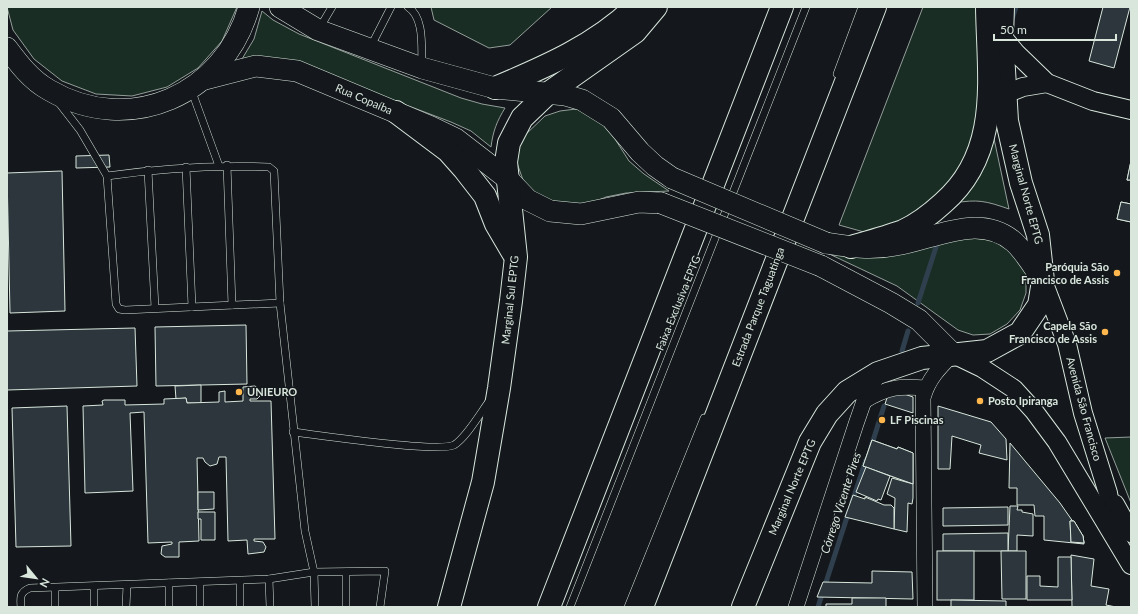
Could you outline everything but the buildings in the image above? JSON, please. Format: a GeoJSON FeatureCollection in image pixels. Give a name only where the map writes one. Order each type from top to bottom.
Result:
{"type":"FeatureCollection","features":[{"type":"Feature","properties":{"kind":"main road"},"geometry":{"type":"LineString","coordinates":[[7,48],[16,68],[48,90],[76,103],[105,109],[135,109],[164,102],[198,84],[228,55],[244,26],[249,7]]}},
{"type":"Feature","properties":{"kind":"main road"},"geometry":{"type":"LineString","coordinates":[[280,7],[318,30],[422,68],[495,88],[565,95],[582,100],[611,118],[640,152],[655,166],[672,178],[826,243],[869,249],[897,245],[966,227],[987,229],[1000,234],[1013,242],[1043,281]]}},
{"type":"Feature","properties":{"kind":"main road"},"geometry":{"type":"LineString","coordinates":[[495,88],[571,54],[619,23],[636,7]]}},
{"type":"Feature","properties":{"kind":"main road","name":"Marginal Sul EPTG"},"geometry":{"type":"LineString","coordinates":[[449,607],[483,482],[499,388],[516,257],[506,162],[509,143],[522,118],[547,94],[635,32],[656,7]]}},
{"type":"Feature","properties":{"kind":"main road"},"geometry":{"type":"LineString","coordinates":[[549,607],[782,7]]}},
{"type":"Feature","properties":{"kind":"main road","name":"Estrada Parque Taguatinga"},"geometry":{"type":"LineString","coordinates":[[642,607],[875,7]]}},
{"type":"Feature","properties":{"kind":"main road"},"geometry":{"type":"LineString","coordinates":[[851,247],[904,230],[928,216],[957,191],[973,167],[986,130],[990,94],[987,7]]}},
{"type":"Feature","properties":{"kind":"main road","name":"Marginal Norte EPTG"},"geometry":{"type":"LineString","coordinates":[[743,607],[810,442],[827,414],[847,392],[878,373],[926,358],[987,351],[1020,333],[1039,305],[1043,281],[1038,235],[1021,183],[1007,121],[1002,36],[1003,7]]}},
{"type":"Feature","properties":{"kind":"main road","name":"Rua Copaíba"},"geometry":{"type":"LineString","coordinates":[[198,84],[256,66],[297,71],[396,112],[456,139],[509,180],[528,200],[550,211],[581,214],[639,202],[661,203],[821,266],[891,303],[913,317],[953,354]]}},
{"type":"Feature","properties":{"kind":"main road"},"geometry":{"type":"LineString","coordinates":[[396,112],[448,151],[464,169],[485,196],[496,224],[516,257]]}},
{"type":"Feature","properties":{"kind":"street"},"geometry":{"type":"LineString","coordinates":[[1002,36],[1020,58],[1047,83],[1093,101],[1131,110]]}},
{"type":"Feature","properties":{"kind":"street"},"geometry":{"type":"LineString","coordinates":[[1006,94],[1023,87],[1047,83]]}},
{"type":"Feature","properties":{"kind":"street","name":"Avenida São Francisco"},"geometry":{"type":"LineString","coordinates":[[1043,281],[1067,344],[1083,413],[1108,493],[1124,536],[1131,565]]}},
{"type":"Feature","properties":{"kind":"street"},"geometry":{"type":"LineString","coordinates":[[925,607],[923,398],[926,388],[932,378],[953,354]]}},
{"type":"Feature","properties":{"kind":"street","name":"Avenida São Francisco"},"geometry":{"type":"LineString","coordinates":[[953,354],[982,368],[1014,389],[1034,411],[1124,536]]}},
{"type":"Feature","properties":{"kind":"street"},"geometry":{"type":"LineString","coordinates":[[796,607],[864,401],[878,373]]}},
{"type":"Feature","properties":{"kind":"street"},"geometry":{"type":"LineString","coordinates":[[864,401],[882,391],[896,387],[926,388]]}},
{"type":"Feature","properties":{"kind":"lane"},"geometry":{"type":"LineString","coordinates":[[318,30],[332,7]]}},
{"type":"Feature","properties":{"kind":"lane"},"geometry":{"type":"LineString","coordinates":[[370,49],[391,7]]}},
{"type":"Feature","properties":{"kind":"lane"},"geometry":{"type":"LineString","coordinates":[[408,7],[412,10],[421,30],[422,68]]}},
{"type":"Feature","properties":{"kind":"lane","name":"Faixa Exclusiva EPTG"},"geometry":{"type":"LineString","coordinates":[[570,607],[806,7]]}},
{"type":"Feature","properties":{"kind":"lane"},"geometry":{"type":"LineString","coordinates":[[834,82],[862,7]]}},
{"type":"Feature","properties":{"kind":"lane"},"geometry":{"type":"LineString","coordinates":[[198,84],[219,166]]}},
{"type":"Feature","properties":{"kind":"lane"},"geometry":{"type":"LineString","coordinates":[[48,90],[80,130],[107,176],[116,304],[119,309],[125,310],[280,303]]}},
{"type":"Feature","properties":{"kind":"lane"},"geometry":{"type":"LineString","coordinates":[[107,176],[148,170],[219,166],[269,167],[274,171],[280,303],[304,531],[314,572],[315,607]]}},
{"type":"Feature","properties":{"kind":"lane"},"geometry":{"type":"LineString","coordinates":[[227,166],[232,306]]}},
{"type":"Feature","properties":{"kind":"lane"},"geometry":{"type":"LineString","coordinates":[[186,167],[192,307]]}},
{"type":"Feature","properties":{"kind":"lane"},"geometry":{"type":"LineString","coordinates":[[148,170],[155,308]]}},
{"type":"Feature","properties":{"kind":"lane"},"geometry":{"type":"LineString","coordinates":[[778,230],[784,216]]}},
{"type":"Feature","properties":{"kind":"lane"},"geometry":{"type":"LineString","coordinates":[[770,252],[775,238]]}},
{"type":"Feature","properties":{"kind":"lane"},"geometry":{"type":"LineString","coordinates":[[293,432],[429,447],[453,445],[465,434],[499,388]]}},
{"type":"Feature","properties":{"kind":"lane"},"geometry":{"type":"LineString","coordinates":[[628,607],[708,407]]}},
{"type":"Feature","properties":{"kind":"lane"},"geometry":{"type":"LineString","coordinates":[[21,607],[20,597],[24,591],[30,588],[169,584],[269,579],[314,572],[385,571],[380,607]]}},
{"type":"Feature","properties":{"kind":"lane"},"geometry":{"type":"LineString","coordinates":[[346,572],[346,607]]}},
{"type":"Feature","properties":{"kind":"lane"},"geometry":{"type":"LineString","coordinates":[[269,579],[270,607]]}},
{"type":"Feature","properties":{"kind":"lane"},"geometry":{"type":"LineString","coordinates":[[240,580],[240,607]]}},
{"type":"Feature","properties":{"kind":"lane"},"geometry":{"type":"LineString","coordinates":[[200,582],[200,607]]}},
{"type":"Feature","properties":{"kind":"lane"},"geometry":{"type":"LineString","coordinates":[[169,584],[169,607]]}},
{"type":"Feature","properties":{"kind":"lane"},"geometry":{"type":"LineString","coordinates":[[126,607],[127,585]]}},
{"type":"Feature","properties":{"kind":"lane"},"geometry":{"type":"LineString","coordinates":[[94,587],[94,607]]}},
{"type":"Feature","properties":{"kind":"lane"},"geometry":{"type":"LineString","coordinates":[[55,588],[55,607]]}},
{"type":"Feature","properties":{"kind":"green space"},"geometry":{"type":"Polygon","coordinates":[[[7,7],[237,7],[222,41],[198,68],[167,87],[132,96],[96,94],[62,81],[34,59],[13,30],[7,7]]]}},
{"type":"Feature","properties":{"kind":"green space"},"geometry":{"type":"Polygon","coordinates":[[[431,7],[552,7],[510,45],[489,48],[434,20],[431,7]]]}},
{"type":"Feature","properties":{"kind":"green space"},"geometry":{"type":"Polygon","coordinates":[[[923,7],[980,7],[979,130],[950,188],[897,225],[864,232],[839,225],[923,7]]]}},
{"type":"Feature","properties":{"kind":"green space"},"geometry":{"type":"Polygon","coordinates":[[[262,11],[273,20],[299,34],[461,98],[505,108],[496,126],[491,147],[471,131],[451,122],[290,61],[242,59],[254,39],[262,11]]]}},
{"type":"Feature","properties":{"kind":"green space"},"geometry":{"type":"Polygon","coordinates":[[[576,109],[596,116],[608,128],[629,161],[644,174],[669,191],[626,193],[606,197],[587,205],[547,202],[534,192],[523,180],[517,163],[518,149],[523,137],[545,116],[560,111],[576,109]]]}},
{"type":"Feature","properties":{"kind":"green space"},"geometry":{"type":"Polygon","coordinates":[[[993,134],[1009,209],[982,202],[969,201],[954,203],[993,134]]]}},
{"type":"Feature","properties":{"kind":"green space"},"geometry":{"type":"Polygon","coordinates":[[[944,235],[1010,242],[1026,273],[1026,293],[1020,310],[1007,324],[990,334],[973,335],[958,330],[897,286],[823,251],[944,235]]]}},
{"type":"Feature","properties":{"kind":"green space"},"geometry":{"type":"Polygon","coordinates":[[[1131,437],[1131,503],[1105,438],[1131,437]]]}},
{"type":"Feature","properties":{"kind":"waterway","name":"Córrego Vicente Pires"},"geometry":{"type":"LineString","coordinates":[[1012,19],[1016,7]]}},
{"type":"Feature","properties":{"kind":"waterway","name":"Córrego Vicente Pires"},"geometry":{"type":"LineString","coordinates":[[918,303],[937,244]]}},
{"type":"Feature","properties":{"kind":"waterway","name":"Córrego Vicente Pires"},"geometry":{"type":"LineString","coordinates":[[902,351],[908,331]]}},
{"type":"Feature","properties":{"kind":"waterway","name":"Córrego Vicente Pires"},"geometry":{"type":"LineString","coordinates":[[871,447],[884,406]]}},
{"type":"Feature","properties":{"kind":"waterway","name":"Córrego Vicente Pires"},"geometry":{"type":"LineString","coordinates":[[852,502],[866,460]]}},
{"type":"Feature","properties":{"kind":"waterway","name":"Córrego Vicente Pires"},"geometry":{"type":"LineString","coordinates":[[818,607],[849,511]]}},
{"type":"Feature","properties":{"kind":"place","name":"Paróquia São Francisco de Assis"},"geometry":{"type":"Point","coordinates":[1117,273]}},
{"type":"Feature","properties":{"kind":"place","name":"Capela São Francisco de Assis"},"geometry":{"type":"Point","coordinates":[1105,332]}},
{"type":"Feature","properties":{"kind":"place","name":"UNIEURO"},"geometry":{"type":"Point","coordinates":[239,392]}},
{"type":"Feature","properties":{"kind":"place","name":"Posto Ipiranga"},"geometry":{"type":"Point","coordinates":[980,401]}},
{"type":"Feature","properties":{"kind":"place","name":"LF Piscinas"},"geometry":{"type":"Point","coordinates":[882,420]}}]}
